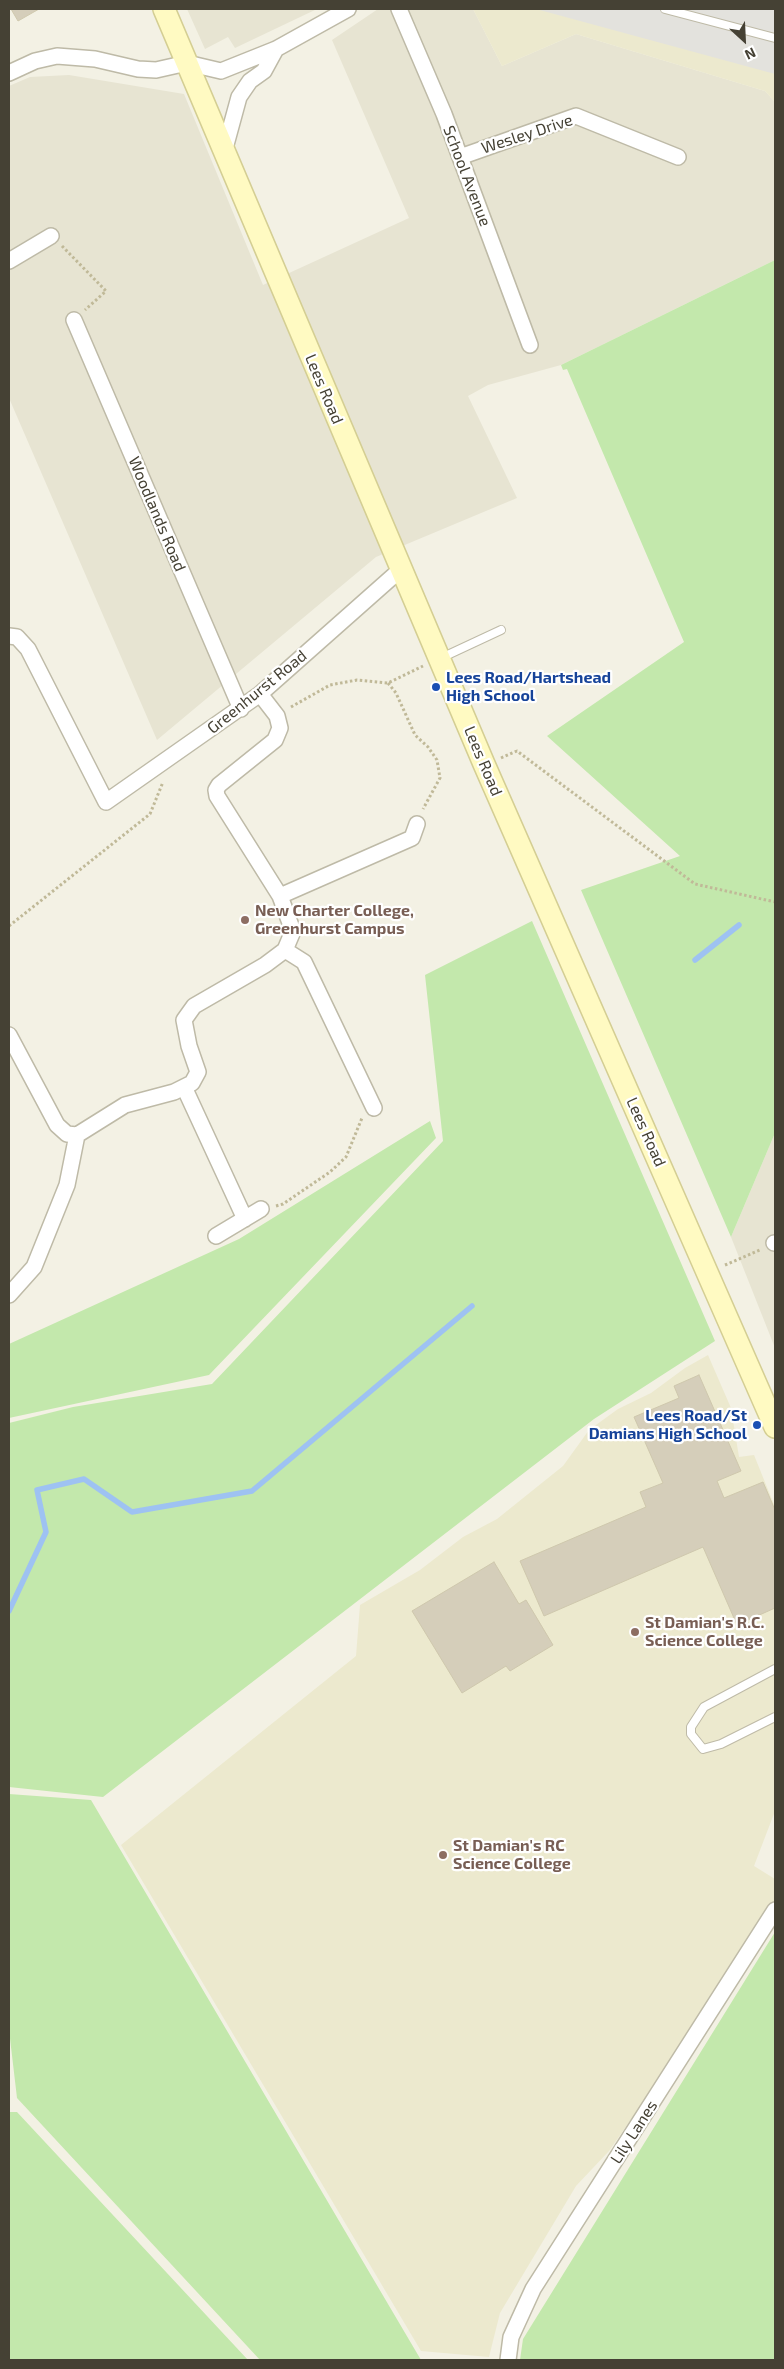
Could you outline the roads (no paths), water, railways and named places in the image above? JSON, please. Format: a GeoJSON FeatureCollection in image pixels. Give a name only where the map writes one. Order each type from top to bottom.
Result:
{"type":"FeatureCollection","features":[{"type":"Feature","properties":{"kind":"main road","name":"Lees Road"},"geometry":{"type":"LineString","coordinates":[[164,9],[400,570],[775,1427]]}},
{"type":"Feature","properties":{"kind":"street"},"geometry":{"type":"LineString","coordinates":[[9,73],[35,61],[57,56],[95,59],[138,69],[156,70],[187,63],[221,71],[276,49],[348,9]]}},
{"type":"Feature","properties":{"kind":"street","name":"School Avenue"},"geometry":{"type":"LineString","coordinates":[[399,9],[460,157],[530,345]]}},
{"type":"Feature","properties":{"kind":"street"},"geometry":{"type":"LineString","coordinates":[[224,153],[239,96],[250,81],[264,71],[276,49]]}},
{"type":"Feature","properties":{"kind":"street","name":"Wesley Drive"},"geometry":{"type":"LineString","coordinates":[[460,157],[576,116],[678,157]]}},
{"type":"Feature","properties":{"kind":"street"},"geometry":{"type":"LineString","coordinates":[[9,261],[51,236]]}},
{"type":"Feature","properties":{"kind":"street","name":"Woodlands Road"},"geometry":{"type":"LineString","coordinates":[[74,320],[241,709]]}},
{"type":"Feature","properties":{"kind":"street","name":"Greenhurst Road"},"geometry":{"type":"LineString","coordinates":[[9,636],[17,637],[28,649],[106,802],[241,709],[400,570]]}},
{"type":"Feature","properties":{"kind":"street"},"geometry":{"type":"LineString","coordinates":[[9,1034],[57,1125],[67,1134],[76,1135],[125,1105],[174,1092],[192,1083],[198,1072],[189,1046],[184,1020],[194,1006],[265,965],[285,950],[293,930],[280,896],[217,796],[216,790],[219,784],[275,740],[280,728],[278,716],[260,694]]}},
{"type":"Feature","properties":{"kind":"street"},"geometry":{"type":"LineString","coordinates":[[280,896],[412,838],[417,824]]}},
{"type":"Feature","properties":{"kind":"street"},"geometry":{"type":"LineString","coordinates":[[285,950],[304,962],[374,1108]]}},
{"type":"Feature","properties":{"kind":"street"},"geometry":{"type":"LineString","coordinates":[[184,1087],[245,1219]]}},
{"type":"Feature","properties":{"kind":"street"},"geometry":{"type":"LineString","coordinates":[[9,1296],[34,1267],[67,1186],[76,1135]]}},
{"type":"Feature","properties":{"kind":"street"},"geometry":{"type":"LineString","coordinates":[[216,1236],[261,1209]]}},
{"type":"Feature","properties":{"kind":"street","name":"Lily Lanes"},"geometry":{"type":"LineString","coordinates":[[508,2360],[512,2337],[533,2289],[775,1910]]}},
{"type":"Feature","properties":{"kind":"lane"},"geometry":{"type":"LineString","coordinates":[[665,9],[775,38]]}},
{"type":"Feature","properties":{"kind":"lane"},"geometry":{"type":"LineString","coordinates":[[439,659],[501,630]]}},
{"type":"Feature","properties":{"kind":"lane"},"geometry":{"type":"LineString","coordinates":[[775,1669],[704,1707],[691,1727],[691,1734],[703,1748],[721,1744],[775,1717]]}},
{"type":"Feature","properties":{"kind":"waterway"},"geometry":{"type":"LineString","coordinates":[[695,960],[739,925]]}},
{"type":"Feature","properties":{"kind":"waterway"},"geometry":{"type":"LineString","coordinates":[[9,1611],[46,1532],[37,1490],[84,1479],[132,1512],[252,1491],[472,1306]]}},
{"type":"Feature","properties":{"kind":"place","name":"Lees Road/Hartshead High School"},"geometry":{"type":"Point","coordinates":[436,687]}},
{"type":"Feature","properties":{"kind":"place","name":"New Charter College, Greenhurst Campus"},"geometry":{"type":"Point","coordinates":[245,920]}},
{"type":"Feature","properties":{"kind":"place","name":"Lees Road/St Damians High School"},"geometry":{"type":"Point","coordinates":[757,1425]}},
{"type":"Feature","properties":{"kind":"place","name":"St Damian's R.C. Science College"},"geometry":{"type":"Point","coordinates":[635,1632]}},
{"type":"Feature","properties":{"kind":"place","name":"St Damian's RC Science College"},"geometry":{"type":"Point","coordinates":[443,1855]}}]}
